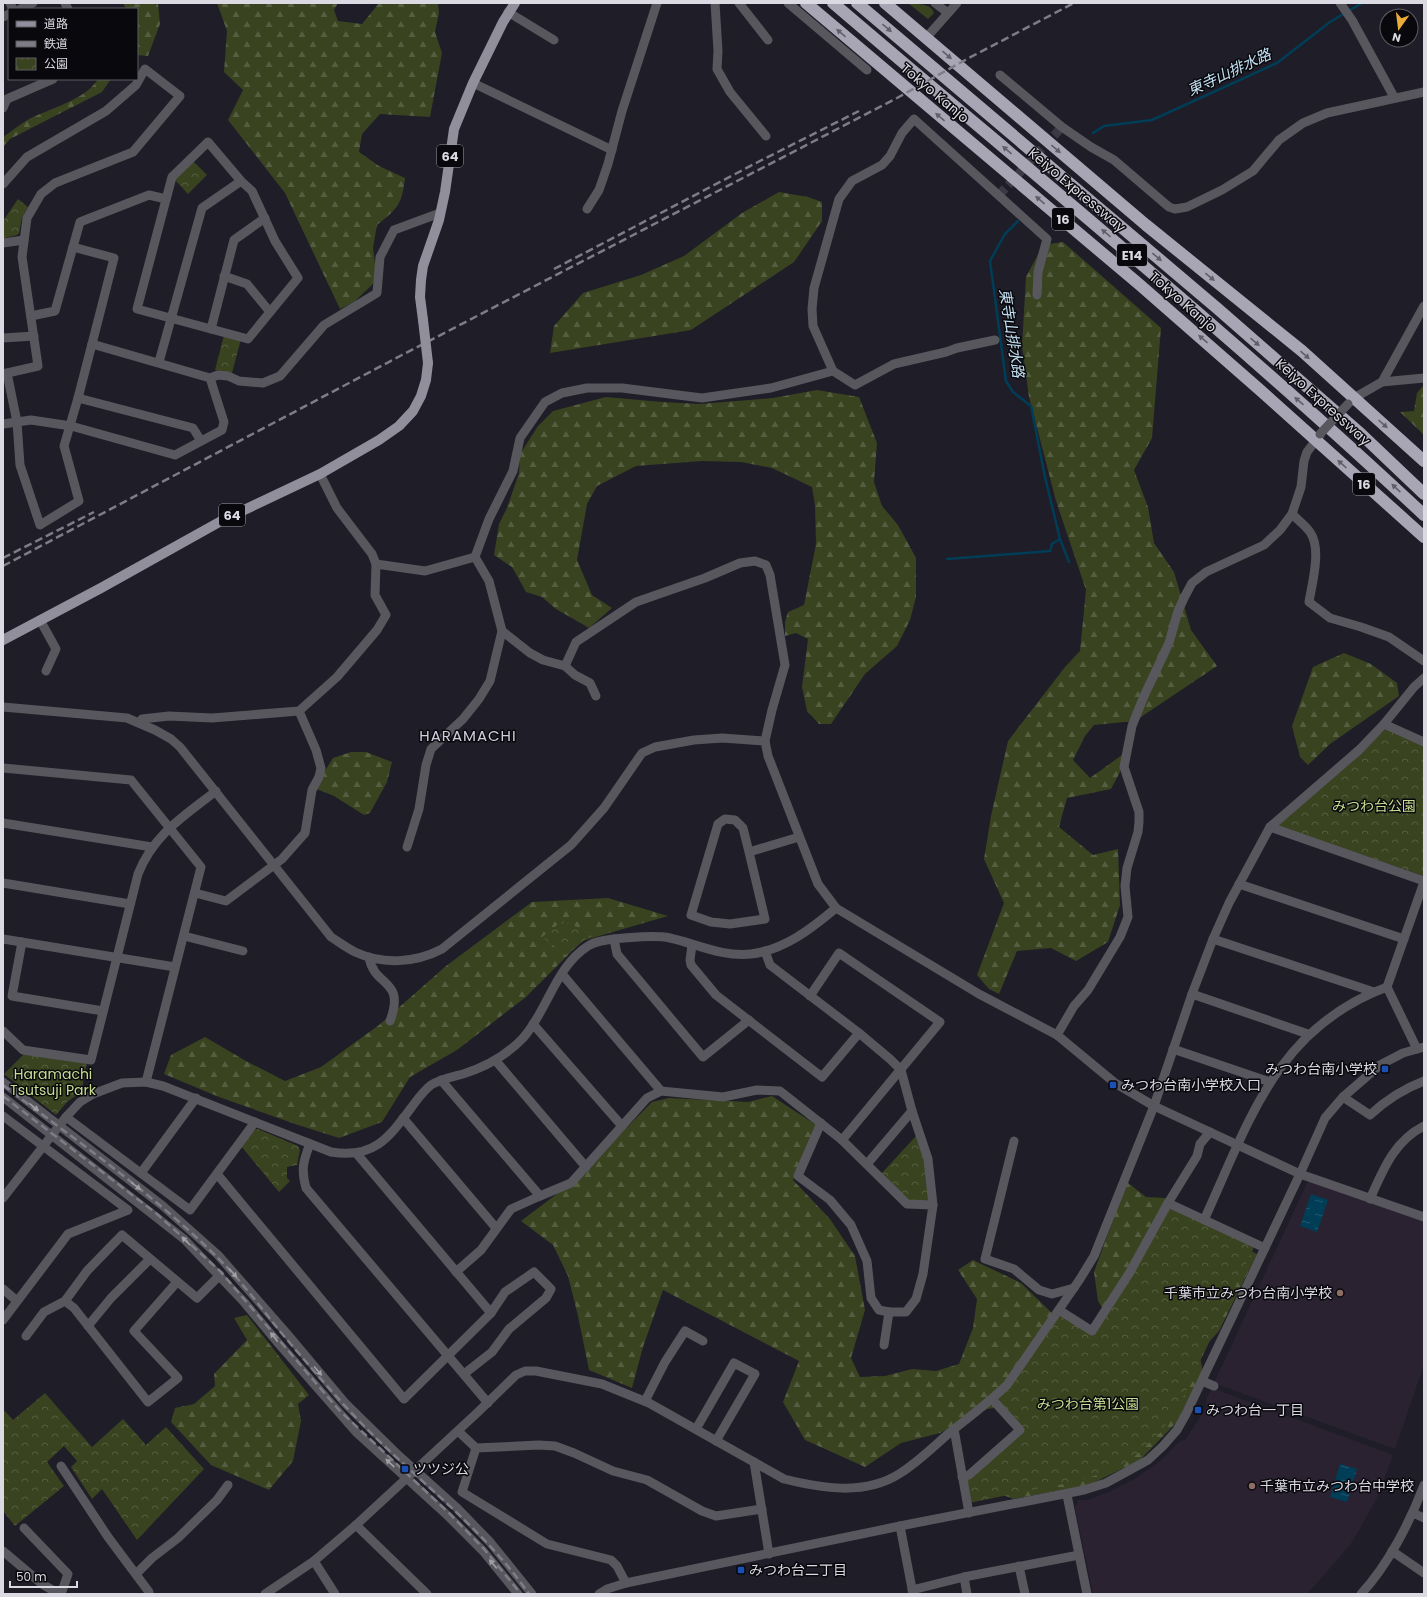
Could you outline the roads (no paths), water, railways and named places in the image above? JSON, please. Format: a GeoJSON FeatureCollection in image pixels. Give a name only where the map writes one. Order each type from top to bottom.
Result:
{"type":"FeatureCollection","features":[{"type":"Feature","properties":{"kind":"highway","name":"Tokyo Kanjo"},"geometry":{"type":"LineString","coordinates":[[806,3],[1318,437],[1424,538]]}},
{"type":"Feature","properties":{"kind":"highway","name":"Keiyo Expressway"},"geometry":{"type":"LineString","coordinates":[[833,3],[1207,319],[1348,444],[1424,515]]}},
{"type":"Feature","properties":{"kind":"highway","name":"Keiyo Expressway"},"geometry":{"type":"LineString","coordinates":[[857,3],[1206,299],[1361,434],[1424,494]]}},
{"type":"Feature","properties":{"kind":"highway"},"geometry":{"type":"LineString","coordinates":[[885,3],[1146,225],[1302,351],[1351,401],[1424,461]]}},
{"type":"Feature","properties":{"kind":"highway"},"geometry":{"type":"LineString","coordinates":[[1361,434],[1424,486]]}},
{"type":"Feature","properties":{"kind":"main road","name":"64"},"geometry":{"type":"LineString","coordinates":[[3,640],[101,588],[223,520],[320,474],[364,450],[399,426],[413,411],[421,396],[426,380],[428,363],[420,297],[423,266],[445,192],[454,129],[473,83],[508,12],[515,3]]}},
{"type":"Feature","properties":{"kind":"street"},"geometry":{"type":"LineString","coordinates":[[22,8],[33,3]]}},
{"type":"Feature","properties":{"kind":"street"},"geometry":{"type":"LineString","coordinates":[[588,208],[599,190],[612,150],[622,111],[657,3]]}},
{"type":"Feature","properties":{"kind":"street"},"geometry":{"type":"LineString","coordinates":[[715,3],[718,51],[717,69],[730,92],[766,136]]}},
{"type":"Feature","properties":{"kind":"street"},"geometry":{"type":"LineString","coordinates":[[739,3],[768,40]]}},
{"type":"Feature","properties":{"kind":"street"},"geometry":{"type":"LineString","coordinates":[[788,3],[867,70]]}},
{"type":"Feature","properties":{"kind":"street"},"geometry":{"type":"LineString","coordinates":[[935,3],[948,13]]}},
{"type":"Feature","properties":{"kind":"street"},"geometry":{"type":"LineString","coordinates":[[926,38],[956,3]]}},
{"type":"Feature","properties":{"kind":"street"},"geometry":{"type":"LineString","coordinates":[[1342,5],[1352,20],[1394,97]]}},
{"type":"Feature","properties":{"kind":"street"},"geometry":{"type":"LineString","coordinates":[[508,12],[554,40]]}},
{"type":"Feature","properties":{"kind":"street"},"geometry":{"type":"LineString","coordinates":[[3,184],[28,157],[106,111],[136,85],[145,69],[180,96],[133,152],[56,182],[41,194],[27,218],[22,256],[38,366],[5,374],[17,422],[20,465],[40,525],[79,501],[64,446],[71,426],[114,258],[73,247]]}},
{"type":"Feature","properties":{"kind":"street"},"geometry":{"type":"LineString","coordinates":[[1000,75],[1062,127],[1091,147],[1114,160],[1169,207],[1175,209],[1187,207],[1222,190],[1253,171],[1279,140],[1303,123],[1327,113],[1394,97],[1424,92]]}},
{"type":"Feature","properties":{"kind":"street"},"geometry":{"type":"LineString","coordinates":[[3,108],[8,99],[51,80]]}},
{"type":"Feature","properties":{"kind":"street"},"geometry":{"type":"LineString","coordinates":[[473,83],[612,150]]}},
{"type":"Feature","properties":{"kind":"street"},"geometry":{"type":"LineString","coordinates":[[995,340],[894,364],[855,385],[833,371],[813,326],[812,309],[814,288],[839,199],[852,181],[882,165],[890,156],[902,134],[914,119],[1047,239],[1038,272],[1037,295]]}},
{"type":"Feature","properties":{"kind":"street"},"geometry":{"type":"LineString","coordinates":[[208,142],[241,181],[252,191],[275,240],[298,278],[248,339],[137,309],[172,178],[208,142]]}},
{"type":"Feature","properties":{"kind":"street"},"geometry":{"type":"LineString","coordinates":[[159,362],[202,208],[241,181]]}},
{"type":"Feature","properties":{"kind":"street"},"geometry":{"type":"LineString","coordinates":[[31,316],[55,311],[80,222],[149,195],[166,199]]}},
{"type":"Feature","properties":{"kind":"street"},"geometry":{"type":"LineString","coordinates":[[92,344],[159,362],[210,378],[218,375],[228,376],[239,381],[263,383],[280,376],[324,325],[377,293],[380,257],[394,230],[440,213]]}},
{"type":"Feature","properties":{"kind":"street"},"geometry":{"type":"LineString","coordinates":[[211,329],[234,240],[265,218]]}},
{"type":"Feature","properties":{"kind":"street"},"geometry":{"type":"LineString","coordinates":[[3,242],[24,240]]}},
{"type":"Feature","properties":{"kind":"street"},"geometry":{"type":"LineString","coordinates":[[224,276],[247,284],[270,312]]}},
{"type":"Feature","properties":{"kind":"street"},"geometry":{"type":"LineString","coordinates":[[1382,382],[1424,306]]}},
{"type":"Feature","properties":{"kind":"street"},"geometry":{"type":"LineString","coordinates":[[3,338],[34,336]]}},
{"type":"Feature","properties":{"kind":"street"},"geometry":{"type":"LineString","coordinates":[[475,557],[490,519],[513,471],[520,438],[545,402],[562,393],[587,388],[622,388],[702,398],[771,388],[833,371]]}},
{"type":"Feature","properties":{"kind":"street"},"geometry":{"type":"LineString","coordinates":[[3,424],[31,420],[71,426],[175,455],[180,454],[222,430],[224,422],[210,378]]}},
{"type":"Feature","properties":{"kind":"street"},"geometry":{"type":"LineString","coordinates":[[1057,1035],[1074,1006],[1088,990],[1120,937],[1128,917],[1125,886],[1127,868],[1138,832],[1139,812],[1124,767],[1126,755],[1132,726],[1144,696],[1169,643],[1178,611],[1192,583],[1206,572],[1264,545],[1280,530],[1292,514],[1301,487],[1304,461],[1307,452],[1318,437],[1351,401],[1382,382],[1389,380],[1424,378]]}},
{"type":"Feature","properties":{"kind":"street"},"geometry":{"type":"LineString","coordinates":[[78,398],[193,428],[202,441]]}},
{"type":"Feature","properties":{"kind":"street"},"geometry":{"type":"LineString","coordinates":[[140,722],[142,719],[169,716],[212,718],[299,711],[337,677],[377,630],[386,615],[375,595],[376,564],[372,554],[337,508],[320,474]]}},
{"type":"Feature","properties":{"kind":"street"},"geometry":{"type":"LineString","coordinates":[[1292,514],[1310,533],[1315,542],[1316,552],[1309,602],[1330,618],[1389,637],[1424,660]]}},
{"type":"Feature","properties":{"kind":"street"},"geometry":{"type":"LineString","coordinates":[[376,564],[425,571],[475,557]]}},
{"type":"Feature","properties":{"kind":"street"},"geometry":{"type":"LineString","coordinates":[[407,847],[419,809],[426,765],[431,749],[463,719],[479,699],[490,681],[502,631],[489,581],[475,557]]}},
{"type":"Feature","properties":{"kind":"street"},"geometry":{"type":"LineString","coordinates":[[565,666],[576,642],[636,602],[705,578],[740,563],[755,561],[766,565],[770,575],[785,665],[772,710],[766,741],[768,756],[818,884],[836,908],[979,994],[1057,1035],[1115,1083],[1154,1106],[1300,1174],[1424,1217]]}},
{"type":"Feature","properties":{"kind":"street"},"geometry":{"type":"LineString","coordinates":[[40,620],[56,649],[46,671]]}},
{"type":"Feature","properties":{"kind":"street"},"geometry":{"type":"LineString","coordinates":[[502,631],[543,660],[565,666],[575,675],[590,683],[596,696]]}},
{"type":"Feature","properties":{"kind":"street"},"geometry":{"type":"LineString","coordinates":[[265,1594],[314,1561],[356,1525],[416,1471],[516,1375],[525,1371],[602,1384],[645,1401],[784,1479],[808,1485],[849,1489],[864,1487],[882,1482],[898,1475],[915,1462],[1007,1385],[1074,1288],[1094,1256],[1154,1106],[1192,994],[1213,939],[1229,903],[1270,827],[1359,750],[1424,678]]}},
{"type":"Feature","properties":{"kind":"street"},"geometry":{"type":"LineString","coordinates":[[3,707],[107,715],[127,718],[140,722],[171,739],[180,747],[275,864],[331,937],[369,958],[390,961],[410,960],[428,956],[442,949],[571,845],[604,808],[642,753],[655,746],[694,740],[722,738],[766,741]]}},
{"type":"Feature","properties":{"kind":"street"},"geometry":{"type":"LineString","coordinates":[[195,893],[226,901],[282,859],[305,832],[312,790],[319,777],[321,768],[316,750],[299,711]]}},
{"type":"Feature","properties":{"kind":"street"},"geometry":{"type":"LineString","coordinates":[[1384,724],[1424,742]]}},
{"type":"Feature","properties":{"kind":"street"},"geometry":{"type":"LineString","coordinates":[[3,768],[131,780],[201,867],[146,1082]]}},
{"type":"Feature","properties":{"kind":"street"},"geometry":{"type":"LineString","coordinates":[[3,1031],[23,1050],[91,1060],[130,904],[138,874],[144,860],[152,847],[170,827],[216,791]]}},
{"type":"Feature","properties":{"kind":"street"},"geometry":{"type":"LineString","coordinates":[[725,819],[735,820],[743,828],[749,852],[764,918],[730,924],[711,922],[691,915],[718,824],[725,819]]}},
{"type":"Feature","properties":{"kind":"street"},"geometry":{"type":"LineString","coordinates":[[3,823],[152,847]]}},
{"type":"Feature","properties":{"kind":"street"},"geometry":{"type":"LineString","coordinates":[[599,1594],[608,1589],[626,1583],[900,1526],[1067,1494],[1106,1483],[1148,1460],[1177,1430],[1202,1381],[1326,1118],[1343,1097],[1380,1065],[1403,1053],[1420,1048],[1387,987],[1424,881],[1270,827]]}},
{"type":"Feature","properties":{"kind":"street"},"geometry":{"type":"LineString","coordinates":[[749,852],[799,837]]}},
{"type":"Feature","properties":{"kind":"street"},"geometry":{"type":"LineString","coordinates":[[3,883],[130,904]]}},
{"type":"Feature","properties":{"kind":"street"},"geometry":{"type":"LineString","coordinates":[[1239,884],[1404,939]]}},
{"type":"Feature","properties":{"kind":"street"},"geometry":{"type":"LineString","coordinates":[[3,1198],[66,1117],[80,1102],[93,1094],[122,1083],[146,1082],[163,1086],[331,1152],[358,1154],[377,1146],[430,1086],[441,1080],[464,1074],[496,1061],[516,1045],[533,1024],[567,964],[576,955],[590,945],[614,939],[657,936],[670,938],[716,952],[749,954],[765,951],[800,936],[810,930],[836,908]]}},
{"type":"Feature","properties":{"kind":"street"},"geometry":{"type":"LineString","coordinates":[[184,936],[243,951]]}},
{"type":"Feature","properties":{"kind":"street"},"geometry":{"type":"LineString","coordinates":[[3,938],[175,967]]}},
{"type":"Feature","properties":{"kind":"street"},"geometry":{"type":"LineString","coordinates":[[614,939],[617,954],[703,1057],[749,1020]]}},
{"type":"Feature","properties":{"kind":"street"},"geometry":{"type":"LineString","coordinates":[[1213,939],[1374,992]]}},
{"type":"Feature","properties":{"kind":"street"},"geometry":{"type":"LineString","coordinates":[[22,942],[12,996],[103,1011]]}},
{"type":"Feature","properties":{"kind":"street"},"geometry":{"type":"LineString","coordinates":[[692,945],[690,965],[716,995],[822,1077],[859,1033]]}},
{"type":"Feature","properties":{"kind":"street"},"geometry":{"type":"LineString","coordinates":[[765,951],[770,965],[859,1033],[901,1070],[912,1112],[928,1160],[934,1206],[926,1260],[916,1299],[906,1312],[889,1312],[879,1310],[871,1298],[868,1261],[851,1225],[830,1200],[798,1176],[821,1123]]}},
{"type":"Feature","properties":{"kind":"street"},"geometry":{"type":"LineString","coordinates":[[810,996],[840,953],[940,1022],[842,1140]]}},
{"type":"Feature","properties":{"kind":"street"},"geometry":{"type":"LineString","coordinates":[[369,958],[370,966],[393,991],[396,1001],[390,1021]]}},
{"type":"Feature","properties":{"kind":"street"},"geometry":{"type":"LineString","coordinates":[[562,974],[661,1091]]}},
{"type":"Feature","properties":{"kind":"street"},"geometry":{"type":"LineString","coordinates":[[1204,1220],[1250,1116],[1280,1067],[1308,1034],[1330,1017],[1374,992],[1387,987]]}},
{"type":"Feature","properties":{"kind":"street"},"geometry":{"type":"LineString","coordinates":[[1192,994],[1308,1034]]}},
{"type":"Feature","properties":{"kind":"street"},"geometry":{"type":"LineString","coordinates":[[533,1024],[622,1126]]}},
{"type":"Feature","properties":{"kind":"street"},"geometry":{"type":"LineString","coordinates":[[1173,1049],[1270,1082]]}},
{"type":"Feature","properties":{"kind":"street"},"geometry":{"type":"LineString","coordinates":[[496,1061],[586,1167]]}},
{"type":"Feature","properties":{"kind":"street"},"geometry":{"type":"LineString","coordinates":[[441,1080],[540,1196]]}},
{"type":"Feature","properties":{"kind":"street"},"geometry":{"type":"LineString","coordinates":[[1343,1097],[1370,1115],[1396,1094],[1424,1081]]}},
{"type":"Feature","properties":{"kind":"street"},"geometry":{"type":"LineString","coordinates":[[3,1082],[59,1127],[163,1206],[218,1255],[288,1335],[345,1404],[456,1507],[490,1542],[532,1594]]}},
{"type":"Feature","properties":{"kind":"street"},"geometry":{"type":"LineString","coordinates":[[456,1272],[481,1250],[511,1210],[571,1183],[647,1098],[661,1091],[723,1097],[757,1090],[780,1091],[842,1140],[907,1204],[934,1206]]}},
{"type":"Feature","properties":{"kind":"street"},"geometry":{"type":"LineString","coordinates":[[3,1097],[184,1239],[220,1275],[357,1433],[448,1516],[482,1551],[518,1594]]}},
{"type":"Feature","properties":{"kind":"street"},"geometry":{"type":"LineString","coordinates":[[141,1173],[196,1098]]}},
{"type":"Feature","properties":{"kind":"street"},"geometry":{"type":"LineString","coordinates":[[867,1164],[912,1112]]}},
{"type":"Feature","properties":{"kind":"street"},"geometry":{"type":"LineString","coordinates":[[3,1116],[128,1210],[68,1234],[3,1320]]}},
{"type":"Feature","properties":{"kind":"street"},"geometry":{"type":"LineString","coordinates":[[66,1117],[190,1210],[255,1122]]}},
{"type":"Feature","properties":{"kind":"street"},"geometry":{"type":"LineString","coordinates":[[403,1118],[496,1228]]}},
{"type":"Feature","properties":{"kind":"street"},"geometry":{"type":"LineString","coordinates":[[1370,1199],[1391,1155],[1409,1135],[1424,1126]]}},
{"type":"Feature","properties":{"kind":"street"},"geometry":{"type":"LineString","coordinates":[[1059,1310],[1092,1331],[1130,1272],[1168,1203],[1197,1156],[1200,1144],[1210,1132]]}},
{"type":"Feature","properties":{"kind":"street"},"geometry":{"type":"LineString","coordinates":[[1014,1141],[985,1259],[1014,1269],[1039,1290],[1052,1294],[1074,1288]]}},
{"type":"Feature","properties":{"kind":"street"},"geometry":{"type":"LineString","coordinates":[[310,1144],[303,1166],[303,1177],[306,1188],[488,1403]]}},
{"type":"Feature","properties":{"kind":"street"},"geometry":{"type":"LineString","coordinates":[[358,1154],[491,1313]]}},
{"type":"Feature","properties":{"kind":"street"},"geometry":{"type":"LineString","coordinates":[[217,1174],[404,1399],[491,1313],[505,1292],[534,1272],[551,1289],[546,1298],[509,1329],[492,1352],[464,1374]]}},
{"type":"Feature","properties":{"kind":"street"},"geometry":{"type":"LineString","coordinates":[[1168,1203],[1265,1248]]}},
{"type":"Feature","properties":{"kind":"street"},"geometry":{"type":"LineString","coordinates":[[26,1336],[44,1312],[65,1301],[87,1271],[122,1235],[197,1298],[220,1275]]}},
{"type":"Feature","properties":{"kind":"street"},"geometry":{"type":"LineString","coordinates":[[88,1326],[111,1298],[150,1259]]}},
{"type":"Feature","properties":{"kind":"street"},"geometry":{"type":"LineString","coordinates":[[65,1301],[74,1308],[148,1402],[178,1378],[134,1331],[177,1282]]}},
{"type":"Feature","properties":{"kind":"street"},"geometry":{"type":"LineString","coordinates":[[3,1289],[17,1301]]}},
{"type":"Feature","properties":{"kind":"street"},"geometry":{"type":"LineString","coordinates":[[884,1345],[889,1312]]}},
{"type":"Feature","properties":{"kind":"street"},"geometry":{"type":"LineString","coordinates":[[645,1401],[665,1362],[685,1331],[703,1341]]}},
{"type":"Feature","properties":{"kind":"street"},"geometry":{"type":"LineString","coordinates":[[696,1429],[734,1362],[755,1374],[716,1441]]}},
{"type":"Feature","properties":{"kind":"street"},"geometry":{"type":"LineString","coordinates":[[1202,1381],[1214,1386]]}},
{"type":"Feature","properties":{"kind":"street"},"geometry":{"type":"LineString","coordinates":[[962,1477],[969,1475],[1020,1430],[992,1399]]}},
{"type":"Feature","properties":{"kind":"street"},"geometry":{"type":"LineString","coordinates":[[954,1429],[969,1513]]}},
{"type":"Feature","properties":{"kind":"street"},"geometry":{"type":"LineString","coordinates":[[458,1431],[476,1448],[539,1444],[555,1446],[574,1453],[612,1471],[646,1480],[702,1511],[716,1516],[762,1509]]}},
{"type":"Feature","properties":{"kind":"street"},"geometry":{"type":"LineString","coordinates":[[476,1448],[462,1492],[547,1544],[611,1560],[617,1566],[626,1583]]}},
{"type":"Feature","properties":{"kind":"street"},"geometry":{"type":"LineString","coordinates":[[754,1462],[769,1554]]}},
{"type":"Feature","properties":{"kind":"street"},"geometry":{"type":"LineString","coordinates":[[61,1466],[108,1537],[149,1594]]}},
{"type":"Feature","properties":{"kind":"street"},"geometry":{"type":"LineString","coordinates":[[136,1574],[152,1558],[178,1538],[217,1500],[228,1485]]}},
{"type":"Feature","properties":{"kind":"street"},"geometry":{"type":"LineString","coordinates":[[1364,1593],[1392,1551],[1413,1513],[1424,1485]]}},
{"type":"Feature","properties":{"kind":"street"},"geometry":{"type":"LineString","coordinates":[[1067,1494],[1087,1594]]}},
{"type":"Feature","properties":{"kind":"street"},"geometry":{"type":"LineString","coordinates":[[1413,1513],[1424,1518]]}},
{"type":"Feature","properties":{"kind":"street"},"geometry":{"type":"LineString","coordinates":[[356,1525],[427,1594]]}},
{"type":"Feature","properties":{"kind":"street"},"geometry":{"type":"LineString","coordinates":[[900,1526],[913,1592],[964,1577],[1079,1555]]}},
{"type":"Feature","properties":{"kind":"street"},"geometry":{"type":"LineString","coordinates":[[3,1551],[42,1584],[60,1594],[68,1574],[24,1528]]}},
{"type":"Feature","properties":{"kind":"street"},"geometry":{"type":"LineString","coordinates":[[1392,1551],[1424,1573]]}},
{"type":"Feature","properties":{"kind":"street"},"geometry":{"type":"LineString","coordinates":[[314,1561],[335,1594]]}},
{"type":"Feature","properties":{"kind":"street"},"geometry":{"type":"LineString","coordinates":[[1019,1566],[1025,1594]]}},
{"type":"Feature","properties":{"kind":"street"},"geometry":{"type":"LineString","coordinates":[[964,1577],[967,1594]]}},
{"type":"Feature","properties":{"kind":"water"},"geometry":{"type":"Polygon","coordinates":[[[1311,1194],[1328,1200],[1317,1232],[1300,1226],[1311,1194]]]}},
{"type":"Feature","properties":{"kind":"water"},"geometry":{"type":"Polygon","coordinates":[[[1340,1464],[1357,1469],[1347,1502],[1330,1497],[1340,1464]]]}},
{"type":"Feature","properties":{"kind":"waterway","name":"東寺山排水路"},"geometry":{"type":"LineString","coordinates":[[1093,133],[1104,126],[1152,120],[1277,63],[1330,22],[1362,3]]}},
{"type":"Feature","properties":{"kind":"waterway","name":"東寺山排水路"},"geometry":{"type":"LineString","coordinates":[[1018,221],[1005,234],[990,261],[1006,381],[1013,392],[1031,406],[1045,477],[1060,539],[1069,562]]}},
{"type":"Feature","properties":{"kind":"waterway"},"geometry":{"type":"LineString","coordinates":[[947,559],[1050,551],[1052,544],[1060,539]]}},
{"type":"Feature","properties":{"kind":"tunnel"},"geometry":{"type":"LineString","coordinates":[[999,195],[1062,127]]}},
{"type":"Feature","properties":{"kind":"railway"},"geometry":{"type":"LineString","coordinates":[[3,566],[402,355],[897,98],[967,59],[1074,3]]}},
{"type":"Feature","properties":{"kind":"railway"},"geometry":{"type":"LineString","coordinates":[[554,269],[859,111]]}},
{"type":"Feature","properties":{"kind":"railway"},"geometry":{"type":"LineString","coordinates":[[3,558],[94,512]]}},
{"type":"Feature","properties":{"kind":"railway"},"geometry":{"type":"LineString","coordinates":[[3,1085],[117,1171],[199,1239],[224,1264],[320,1378],[364,1426],[450,1506],[492,1548],[529,1594]]}},
{"type":"Feature","properties":{"kind":"railway"},"geometry":{"type":"LineString","coordinates":[[3,1096],[157,1214],[220,1271],[339,1410],[450,1514],[484,1549],[521,1594]]}},
{"type":"Feature","properties":{"kind":"place","name":"みつわ台南小学校"},"geometry":{"type":"Point","coordinates":[1385,1069]}},
{"type":"Feature","properties":{"kind":"place","name":"みつわ台南小学校入口"},"geometry":{"type":"Point","coordinates":[1113,1085]}},
{"type":"Feature","properties":{"kind":"place","name":"千葉市立みつわ台南小学校"},"geometry":{"type":"Point","coordinates":[1340,1293]}},
{"type":"Feature","properties":{"kind":"place","name":"みつわ台一丁目"},"geometry":{"type":"Point","coordinates":[1198,1410]}},
{"type":"Feature","properties":{"kind":"place","name":"ツツジ公"},"geometry":{"type":"Point","coordinates":[405,1469]}},
{"type":"Feature","properties":{"kind":"place","name":"千葉市立みつわ台中学校"},"geometry":{"type":"Point","coordinates":[1252,1486]}},
{"type":"Feature","properties":{"kind":"place","name":"みつわ台二丁目"},"geometry":{"type":"Point","coordinates":[741,1570]}},
{"type":"Feature","properties":{"kind":"district","name":"HARAMACHI"},"geometry":{"type":"Point","coordinates":[468,735]}},
{"type":"Feature","properties":{"kind":"park label","name":"みつわ台公園"},"geometry":{"type":"Point","coordinates":[1374,806]}},
{"type":"Feature","properties":{"kind":"park label","name":"Haramachi Tsutsuji Park"},"geometry":{"type":"Point","coordinates":[53,1082]}},
{"type":"Feature","properties":{"kind":"park label","name":"みつわ台第1公園"},"geometry":{"type":"Point","coordinates":[1088,1404]}}]}
